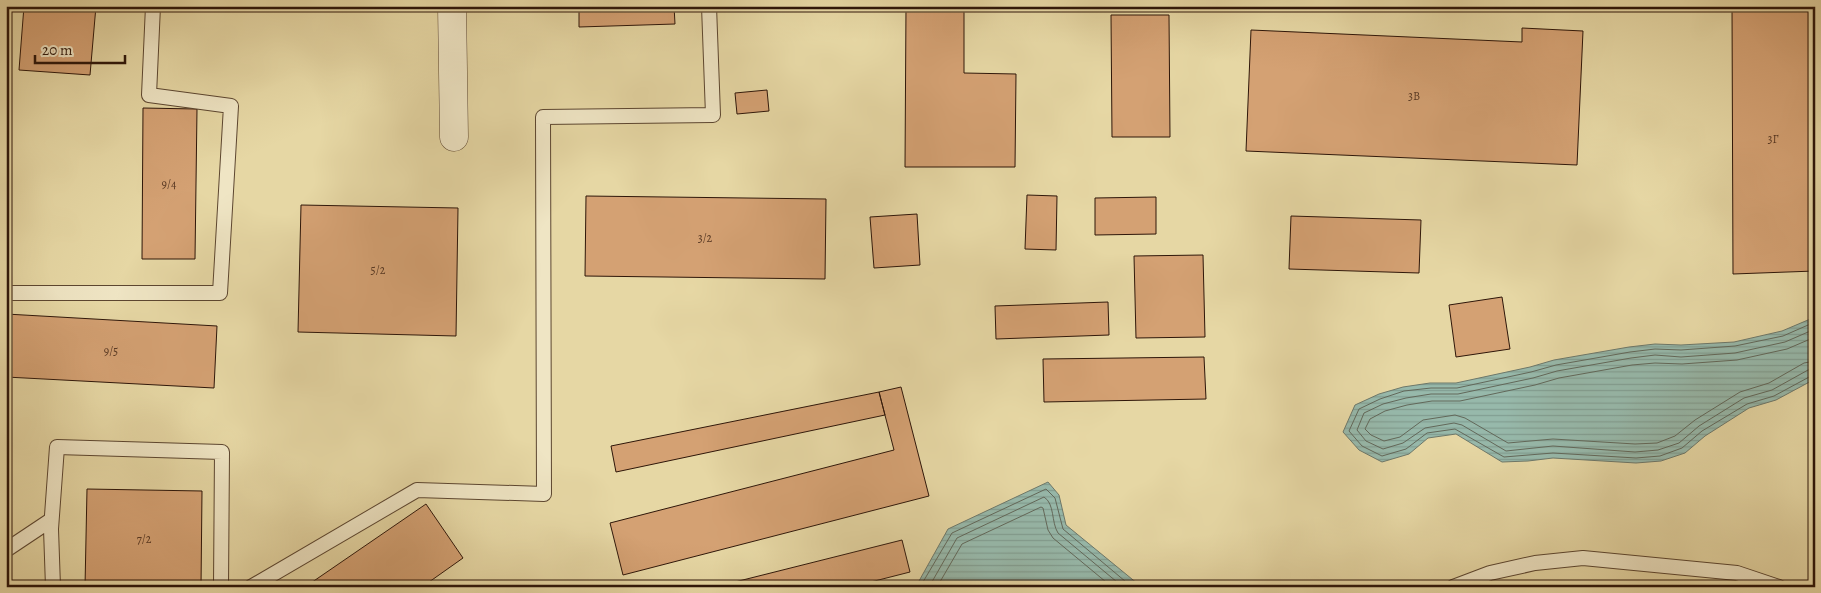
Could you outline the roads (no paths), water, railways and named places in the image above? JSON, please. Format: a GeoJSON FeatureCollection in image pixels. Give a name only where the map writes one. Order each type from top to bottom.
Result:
{"type":"FeatureCollection","features":[{"type":"Feature","properties":{"kind":"street"},"geometry":{"type":"LineString","coordinates":[[452,6],[454,137]]}},
{"type":"Feature","properties":{"kind":"lane"},"geometry":{"type":"LineString","coordinates":[[6,293],[220,293],[231,106],[149,95],[153,6]]}},
{"type":"Feature","properties":{"kind":"lane"},"geometry":{"type":"LineString","coordinates":[[251,587],[417,490],[544,494],[543,117],[713,115],[709,6]]}},
{"type":"Feature","properties":{"kind":"lane"},"geometry":{"type":"LineString","coordinates":[[53,587],[51,520],[56,447],[222,452],[221,587]]}},
{"type":"Feature","properties":{"kind":"lane"},"geometry":{"type":"LineString","coordinates":[[6,550],[51,520]]}},
{"type":"Feature","properties":{"kind":"lane"},"geometry":{"type":"LineString","coordinates":[[1453,587],[1490,572],[1535,562],[1583,558],[1737,573],[1779,587]]}},
{"type":"Feature","properties":{"kind":"water"},"geometry":{"type":"Polygon","coordinates":[[[1815,317],[1815,379],[1776,400],[1749,408],[1705,436],[1685,453],[1661,461],[1636,463],[1553,458],[1502,462],[1456,434],[1428,438],[1409,454],[1382,462],[1359,450],[1343,432],[1355,405],[1379,394],[1403,387],[1430,383],[1456,383],[1554,360],[1629,347],[1655,344],[1681,345],[1734,342],[1782,331],[1815,317]]]}},
{"type":"Feature","properties":{"kind":"water"},"geometry":{"type":"Polygon","coordinates":[[[1048,482],[1059,495],[1066,525],[1138,584],[1136,587],[913,587],[919,581],[948,529],[1048,482]]]}}]}
